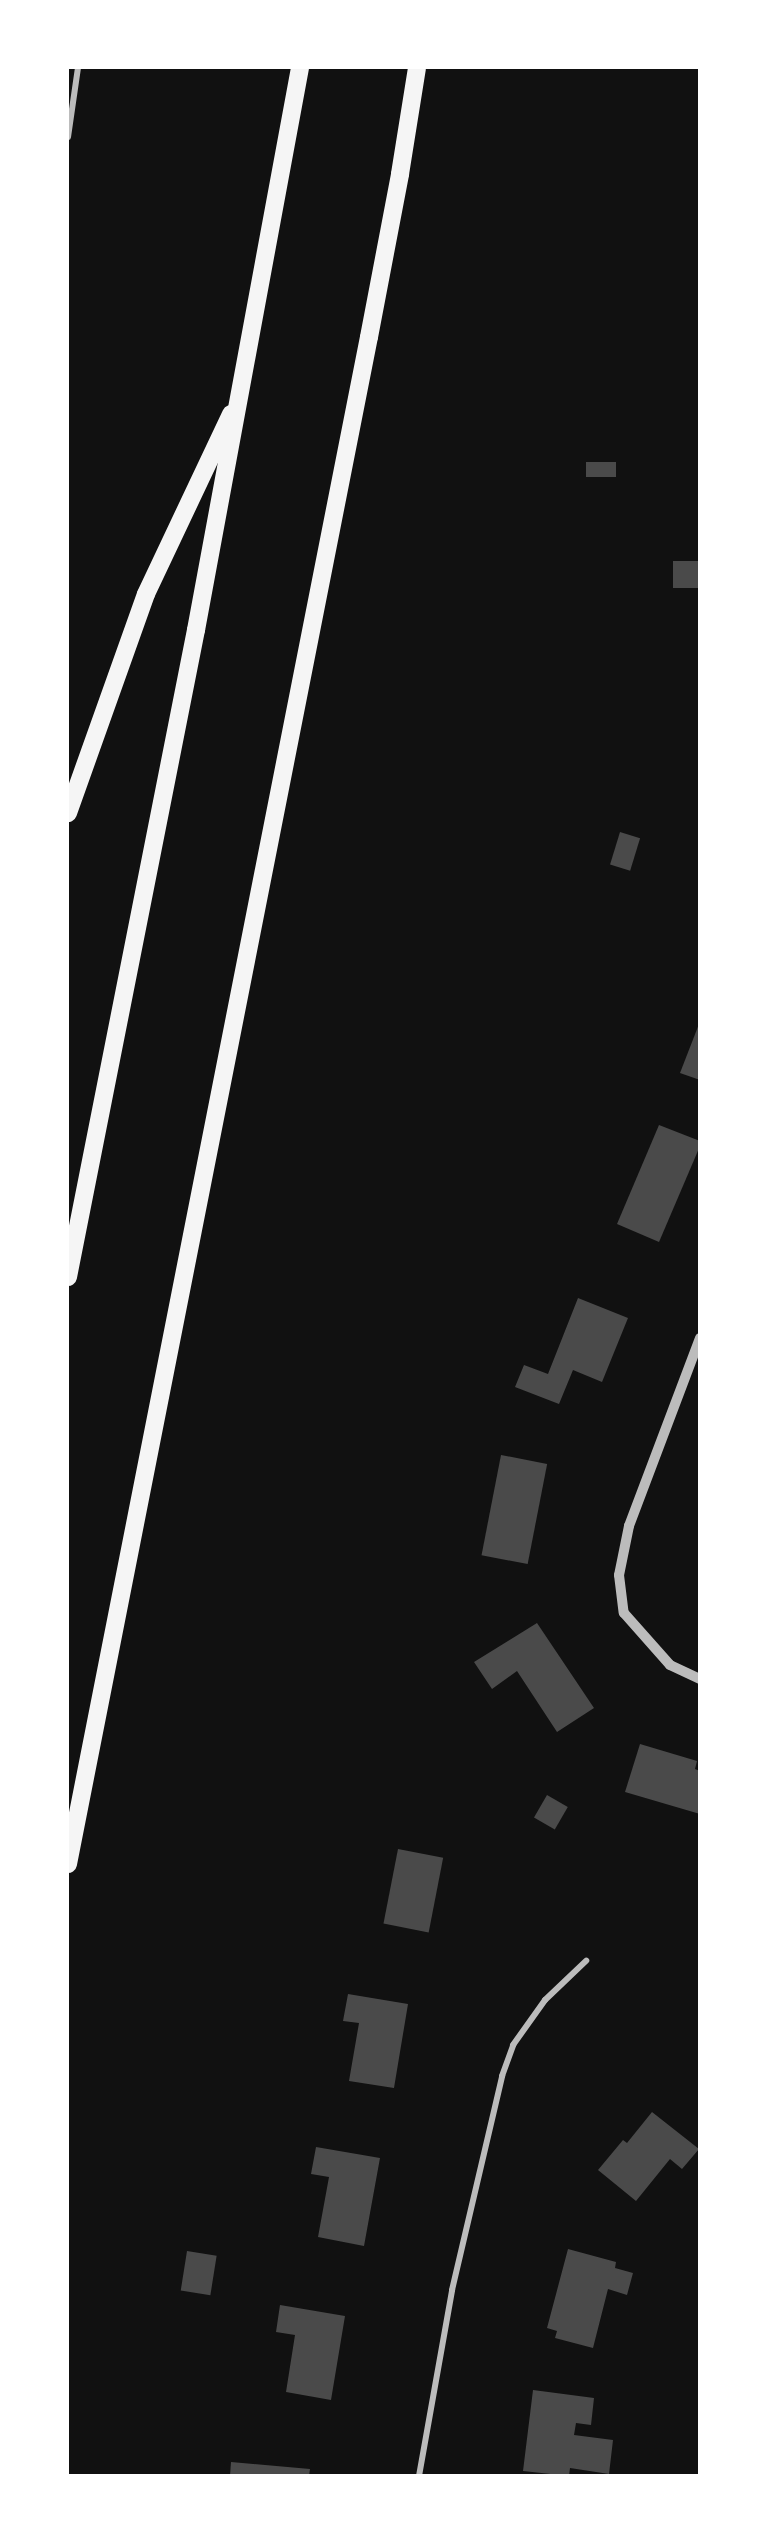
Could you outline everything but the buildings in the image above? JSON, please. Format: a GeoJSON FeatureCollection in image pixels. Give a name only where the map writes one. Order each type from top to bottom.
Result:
{"type":"FeatureCollection","features":[{"type":"Feature","properties":{"kind":"highway"},"geometry":{"type":"LineString","coordinates":[[68,1277],[242,390],[300,68]]}},
{"type":"Feature","properties":{"kind":"highway"},"geometry":{"type":"LineString","coordinates":[[68,1864],[371,326],[400,174],[417,68]]}},
{"type":"Feature","properties":{"kind":"highway"},"geometry":{"type":"LineString","coordinates":[[68,813],[146,594],[242,390]]}},
{"type":"Feature","properties":{"kind":"street"},"geometry":{"type":"LineString","coordinates":[[68,137],[78,68]]}},
{"type":"Feature","properties":{"kind":"street"},"geometry":{"type":"LineString","coordinates":[[699,1338],[629,1526],[619,1575],[624,1613],[670,1665],[699,1678]]}},
{"type":"Feature","properties":{"kind":"street"},"geometry":{"type":"LineString","coordinates":[[419,2475],[452,2290],[502,2076],[513,2045],[545,2000],[586,1961]]}}]}
